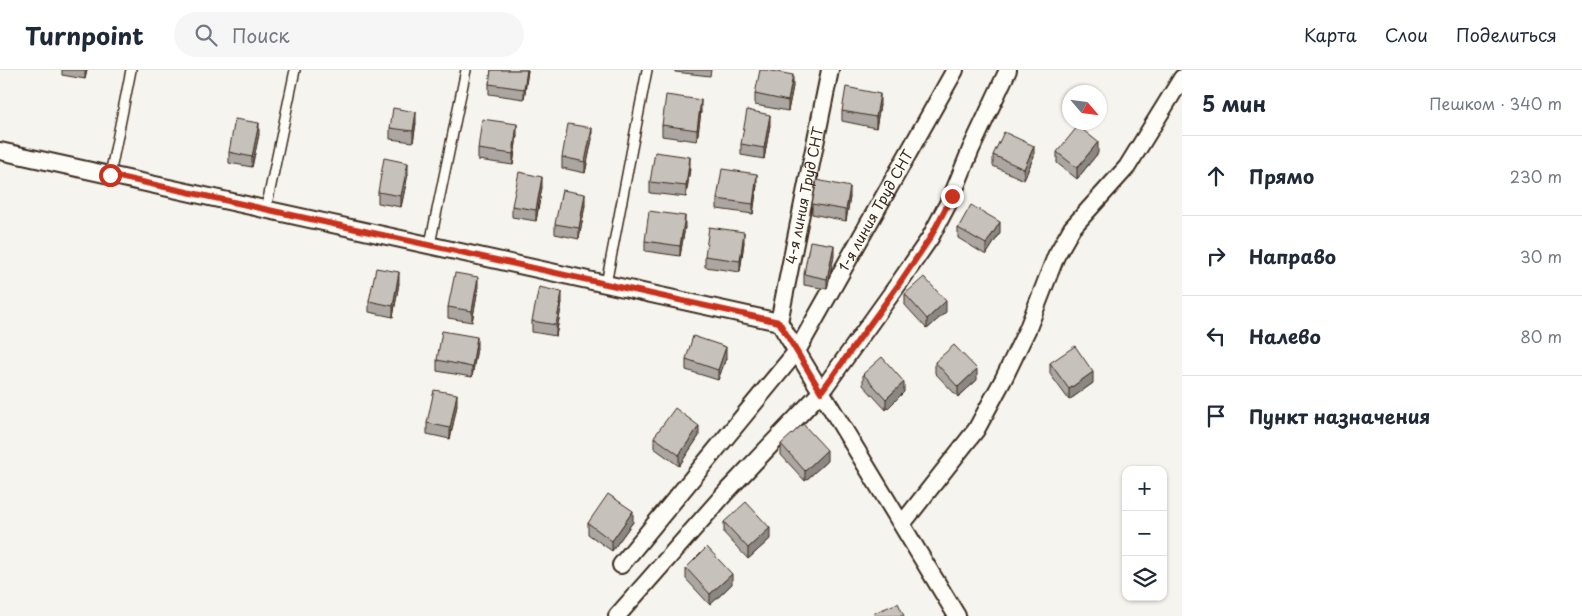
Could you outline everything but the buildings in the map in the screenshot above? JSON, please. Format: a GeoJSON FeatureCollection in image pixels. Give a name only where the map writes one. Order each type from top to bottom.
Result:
{"type":"FeatureCollection","features":[{"type":"Feature","properties":{"kind":"street","name":"4-я линия Труд СНТ"},"geometry":{"type":"LineString","coordinates":[[779,322],[830,70]]}},
{"type":"Feature","properties":{"kind":"street","name":"1-я линия Труд СНТ"},"geometry":{"type":"LineString","coordinates":[[621,565],[797,351],[955,70]]}},
{"type":"Feature","properties":{"kind":"street"},"geometry":{"type":"LineString","coordinates":[[617,616],[727,491],[821,392],[899,284],[930,238],[952,196],[971,149],[1008,70]]}},
{"type":"Feature","properties":{"kind":"street"},"geometry":{"type":"LineString","coordinates":[[902,524],[976,430],[1028,328],[1056,256],[1072,228],[1127,167],[1182,78]]}},
{"type":"Feature","properties":{"kind":"street"},"geometry":{"type":"LineString","coordinates":[[0,151],[779,322],[957,616]]}},
{"type":"Feature","properties":{"kind":"lane"},"geometry":{"type":"LineString","coordinates":[[110,175],[131,70]]}},
{"type":"Feature","properties":{"kind":"lane"},"geometry":{"type":"LineString","coordinates":[[266,209],[295,70]]}},
{"type":"Feature","properties":{"kind":"lane"},"geometry":{"type":"LineString","coordinates":[[430,244],[466,70]]}},
{"type":"Feature","properties":{"kind":"lane"},"geometry":{"type":"LineString","coordinates":[[606,284],[647,70]]}},
{"type":"Feature","properties":{"kind":"route"},"geometry":{"type":"LineString","coordinates":[[110,175],[779,322],[821,392],[930,238],[952,196]]}}]}
